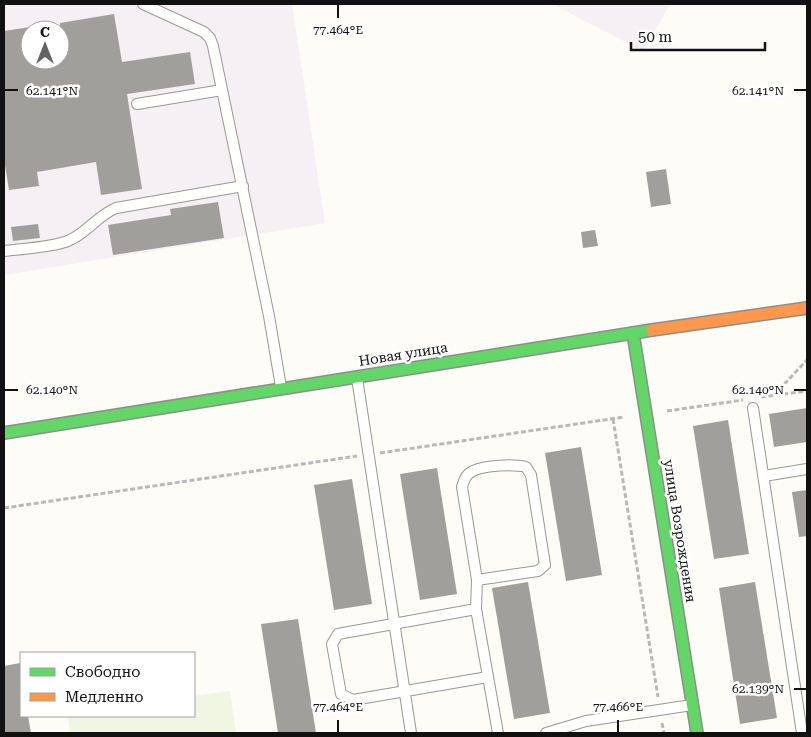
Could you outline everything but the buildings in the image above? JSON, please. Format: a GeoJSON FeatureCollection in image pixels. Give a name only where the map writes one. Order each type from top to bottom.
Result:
{"type":"FeatureCollection","features":[{"type":"Feature","properties":{"kind":"street","name":"Новая улица"},"geometry":{"type":"LineString","coordinates":[[4,433],[356,376],[807,308]]}},
{"type":"Feature","properties":{"kind":"street","name":"улица Возрождения"},"geometry":{"type":"LineString","coordinates":[[633,333],[697,733]]}},
{"type":"Feature","properties":{"kind":"lane"},"geometry":{"type":"LineString","coordinates":[[143,4],[204,32],[210,38],[213,46],[243,186],[282,388]]}},
{"type":"Feature","properties":{"kind":"lane"},"geometry":{"type":"LineString","coordinates":[[137,104],[222,90]]}},
{"type":"Feature","properties":{"kind":"lane"},"geometry":{"type":"LineString","coordinates":[[4,252],[70,240],[82,233],[105,213],[116,208],[243,186]]}},
{"type":"Feature","properties":{"kind":"lane"},"geometry":{"type":"LineString","coordinates":[[356,376],[411,733]]}},
{"type":"Feature","properties":{"kind":"lane"},"geometry":{"type":"LineString","coordinates":[[754,403],[802,733],[807,732]]}},
{"type":"Feature","properties":{"kind":"lane"},"geometry":{"type":"LineString","coordinates":[[477,580],[538,571],[545,565],[531,475],[526,467],[513,464],[474,471],[465,478],[462,487],[477,580],[476,610],[498,733]]}},
{"type":"Feature","properties":{"kind":"lane"},"geometry":{"type":"LineString","coordinates":[[764,476],[807,469]]}},
{"type":"Feature","properties":{"kind":"lane"},"geometry":{"type":"LineString","coordinates":[[476,610],[338,634],[332,644],[341,694],[353,700],[488,677]]}},
{"type":"Feature","properties":{"kind":"lane"},"geometry":{"type":"LineString","coordinates":[[546,733],[574,729],[586,721],[692,704]]}},
{"type":"Feature","properties":{"kind":"path"},"geometry":{"type":"LineString","coordinates":[[774,396],[807,360]]}},
{"type":"Feature","properties":{"kind":"path"},"geometry":{"type":"LineString","coordinates":[[754,403],[774,396],[807,391]]}},
{"type":"Feature","properties":{"kind":"path"},"geometry":{"type":"LineString","coordinates":[[4,508],[744,400]]}},
{"type":"Feature","properties":{"kind":"path"},"geometry":{"type":"LineString","coordinates":[[613,419],[664,733]]}},
{"type":"Feature","properties":{"kind":"shaded area"},"geometry":{"type":"Polygon","coordinates":[[[4,4],[292,4],[325,223],[4,275],[4,4]]]}},
{"type":"Feature","properties":{"kind":"shaded area"},"geometry":{"type":"Polygon","coordinates":[[[552,4],[670,4],[643,51],[552,4]]]}},
{"type":"Feature","properties":{"kind":"green space"},"geometry":{"type":"Polygon","coordinates":[[[230,691],[236,733],[70,733],[68,717],[195,717],[195,696],[230,691]]]}},
{"type":"Feature","properties":{"kind":"traffic: fast"},"geometry":{"type":"LineString","coordinates":[[4,433],[652,330]]}},
{"type":"Feature","properties":{"kind":"traffic: fast"},"geometry":{"type":"LineString","coordinates":[[633,333],[697,733]]}},
{"type":"Feature","properties":{"kind":"traffic: slow"},"geometry":{"type":"LineString","coordinates":[[652,330],[807,308]]}}]}
